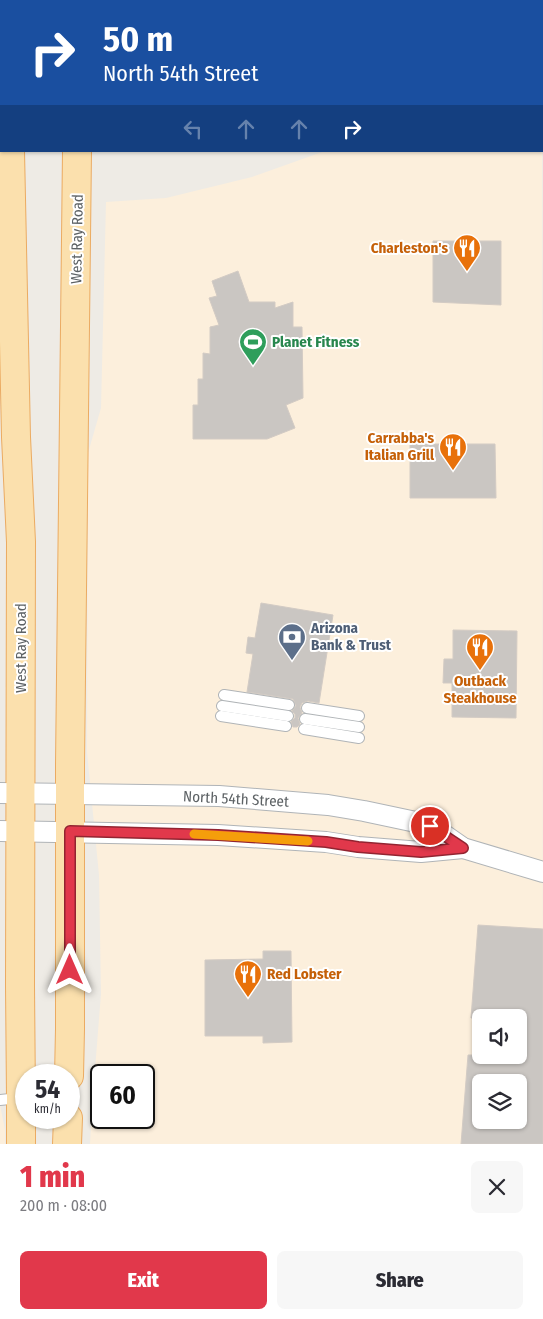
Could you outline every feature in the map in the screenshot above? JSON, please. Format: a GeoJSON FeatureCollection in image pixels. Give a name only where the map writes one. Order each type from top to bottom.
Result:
{"type":"FeatureCollection","features":[{"type":"Feature","properties":{"kind":"main road","name":"West Ray Road"},"geometry":{"type":"LineString","coordinates":[[10,152],[16,437],[22,542],[10,793],[10,831],[20,986],[11,1099],[21,1144]]}},
{"type":"Feature","properties":{"kind":"main road","name":"West Ray Road"},"geometry":{"type":"LineString","coordinates":[[69,1064],[70,794],[78,152]]}},
{"type":"Feature","properties":{"kind":"main road"},"geometry":{"type":"LineString","coordinates":[[67,1144],[68,1129]]}},
{"type":"Feature","properties":{"kind":"street","name":"North 54th Street"},"geometry":{"type":"LineString","coordinates":[[10,793],[219,796],[328,805],[364,810],[430,826],[463,848],[543,872]]}},
{"type":"Feature","properties":{"kind":"street","name":"North 54th Street"},"geometry":{"type":"LineString","coordinates":[[10,831],[218,835],[326,842],[358,847],[421,852],[463,848]]}},
{"type":"Feature","properties":{"kind":"lane"},"geometry":{"type":"LineString","coordinates":[[222,706],[288,716]]}},
{"type":"Feature","properties":{"kind":"lane"},"geometry":{"type":"LineString","coordinates":[[359,716],[305,719],[359,732]]}},
{"type":"Feature","properties":{"kind":"shaded area"},"geometry":{"type":"Polygon","coordinates":[[[322,152],[542,152],[543,1144],[90,1144],[91,1129],[155,1129],[155,1064],[95,1064],[101,994],[99,875],[87,752],[88,453],[101,408],[106,202],[166,198],[252,177],[322,152]]]}},
{"type":"Feature","properties":{"kind":"shaded area"},"geometry":{"type":"Polygon","coordinates":[[[0,1105],[5,1130],[5,1144],[0,1144],[0,1105]]]}},
{"type":"Feature","properties":{"kind":"building","name":"Charleston's"},"geometry":{"type":"Polygon","coordinates":[[[433,241],[501,241],[501,305],[433,302],[433,241]]]}},
{"type":"Feature","properties":{"kind":"building","name":"Planet Fitness"},"geometry":{"type":"Polygon","coordinates":[[[238,271],[249,302],[275,302],[275,308],[293,302],[293,327],[302,327],[303,398],[286,405],[295,428],[267,439],[193,439],[193,405],[198,405],[198,379],[203,379],[203,353],[210,354],[210,327],[219,325],[209,298],[217,296],[212,281],[238,271]]]}},
{"type":"Feature","properties":{"kind":"building","name":"Carrabba's Italian Grill"},"geometry":{"type":"Polygon","coordinates":[[[410,444],[495,444],[496,498],[410,498],[410,444]]]}},
{"type":"Feature","properties":{"kind":"building","name":"Arizona Bank & Trust"},"geometry":{"type":"Polygon","coordinates":[[[261,603],[333,615],[319,703],[308,701],[302,703],[300,707],[302,713],[298,718],[300,724],[297,727],[293,727],[291,722],[295,718],[295,714],[292,711],[296,706],[293,699],[247,692],[253,654],[246,653],[248,637],[255,638],[261,603]]]}},
{"type":"Feature","properties":{"kind":"building","name":"Outback Steakhouse"},"geometry":{"type":"Polygon","coordinates":[[[453,630],[517,631],[516,718],[452,717],[452,683],[443,683],[444,659],[453,659],[453,630]]]}},
{"type":"Feature","properties":{"kind":"building"},"geometry":{"type":"Polygon","coordinates":[[[478,925],[543,929],[543,1144],[461,1144],[468,1055],[472,1055],[472,1064],[527,1064],[527,1009],[472,1009],[471,1018],[478,925]]]}},
{"type":"Feature","properties":{"kind":"building","name":"Red Lobster"},"geometry":{"type":"Polygon","coordinates":[[[263,951],[291,951],[292,1042],[263,1043],[263,1036],[205,1036],[205,960],[263,959],[263,951]]]}},
{"type":"Feature","properties":{"kind":"slow traffic"},"geometry":{"type":"LineString","coordinates":[[194,834],[308,841]]}},
{"type":"Feature","properties":{"kind":"place","name":"Charleston's"},"geometry":{"type":"Point","coordinates":[467,272]}},
{"type":"Feature","properties":{"kind":"place","name":"Planet Fitness"},"geometry":{"type":"Point","coordinates":[253,366]}},
{"type":"Feature","properties":{"kind":"place","name":"Carrabba's Italian Grill"},"geometry":{"type":"Point","coordinates":[453,471]}},
{"type":"Feature","properties":{"kind":"place","name":"Arizona Bank & Trust"},"geometry":{"type":"Point","coordinates":[292,661]}},
{"type":"Feature","properties":{"kind":"place","name":"Outback Steakhouse"},"geometry":{"type":"Point","coordinates":[480,671]}},
{"type":"Feature","properties":{"kind":"place","name":"Red Lobster"},"geometry":{"type":"Point","coordinates":[248,998]}},
{"type":"Feature","properties":{"kind":"route"},"geometry":{"type":"LineString","coordinates":[[70,970],[70,831],[218,835],[326,842],[358,847],[421,852],[463,848],[430,826]]}}]}
